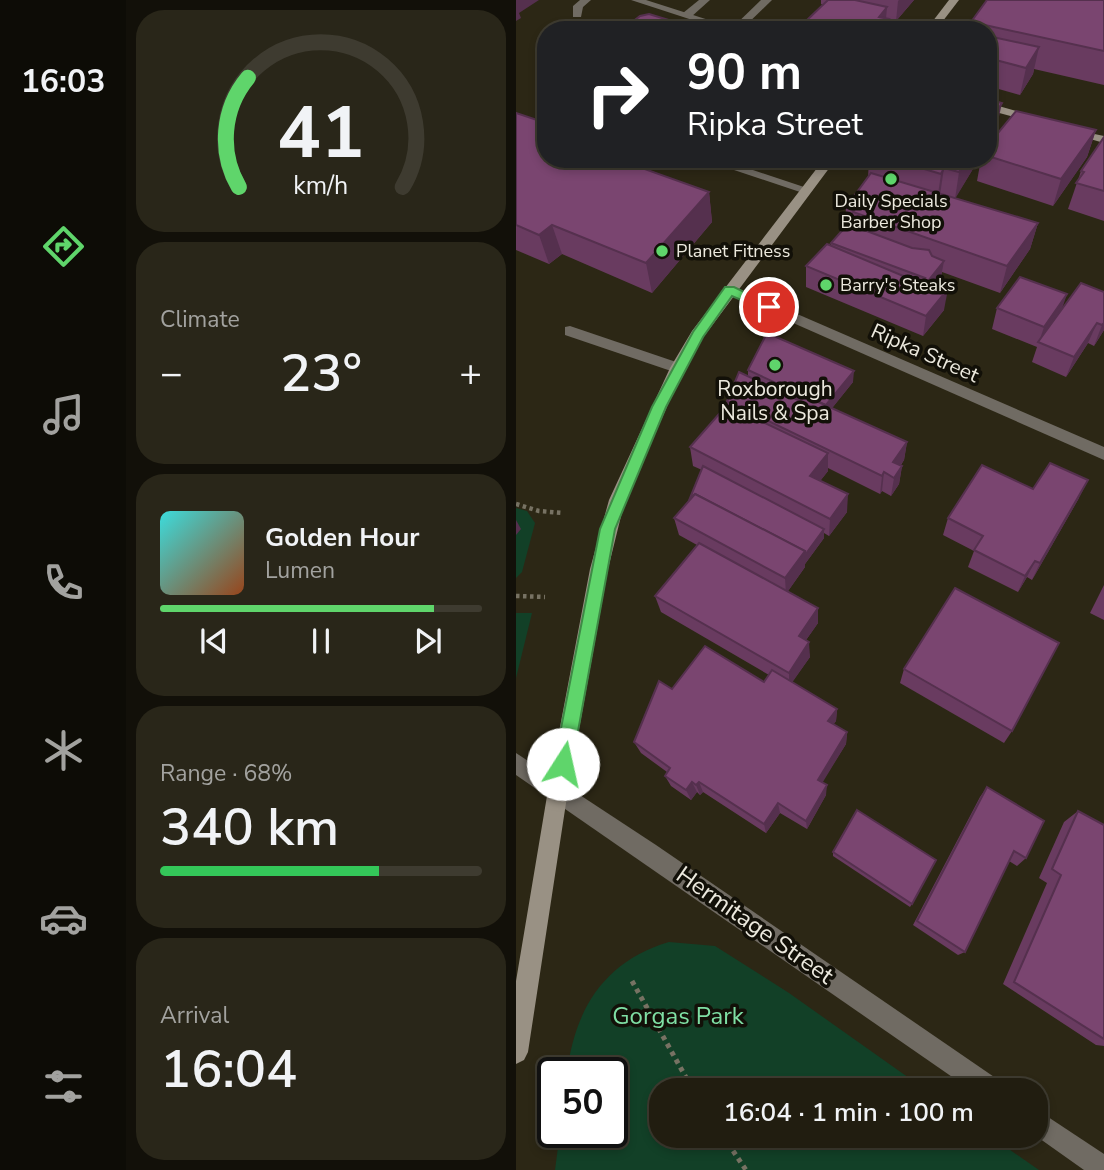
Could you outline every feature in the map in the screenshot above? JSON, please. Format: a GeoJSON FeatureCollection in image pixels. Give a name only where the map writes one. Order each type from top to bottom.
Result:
{"type":"FeatureCollection","features":[{"type":"Feature","properties":{"kind":"main road"},"geometry":{"type":"LineString","coordinates":[[938,21],[954,0]]}},
{"type":"Feature","properties":{"kind":"main road"},"geometry":{"type":"LineString","coordinates":[[997,109],[1104,140]]}},
{"type":"Feature","properties":{"kind":"main road"},"geometry":{"type":"LineString","coordinates":[[516,1052],[558,790],[607,529],[677,368],[730,290],[823,168]]}},
{"type":"Feature","properties":{"kind":"street"},"geometry":{"type":"LineString","coordinates":[[577,15],[578,6],[586,0]]}},
{"type":"Feature","properties":{"kind":"street"},"geometry":{"type":"LineString","coordinates":[[636,0],[706,21]]}},
{"type":"Feature","properties":{"kind":"street"},"geometry":{"type":"LineString","coordinates":[[687,15],[705,0]]}},
{"type":"Feature","properties":{"kind":"street"},"geometry":{"type":"LineString","coordinates":[[745,21],[767,0]]}},
{"type":"Feature","properties":{"kind":"street"},"geometry":{"type":"LineString","coordinates":[[736,168],[807,190]]}},
{"type":"Feature","properties":{"kind":"street","name":"Ripka Street"},"geometry":{"type":"LineString","coordinates":[[730,290],[1104,454]]}},
{"type":"Feature","properties":{"kind":"street"},"geometry":{"type":"LineString","coordinates":[[570,331],[677,368]]}},
{"type":"Feature","properties":{"kind":"street","name":"Hermitage Street"},"geometry":{"type":"LineString","coordinates":[[516,763],[974,1078]]}},
{"type":"Feature","properties":{"kind":"street"},"geometry":{"type":"LineString","coordinates":[[1048,1129],[1104,1169]]}},
{"type":"Feature","properties":{"kind":"path"},"geometry":{"type":"LineString","coordinates":[[516,504],[539,511],[563,513]]}},
{"type":"Feature","properties":{"kind":"path"},"geometry":{"type":"LineString","coordinates":[[516,596],[545,597]]}},
{"type":"Feature","properties":{"kind":"path"},"geometry":{"type":"LineString","coordinates":[[632,981],[686,1078]]}},
{"type":"Feature","properties":{"kind":"path"},"geometry":{"type":"LineString","coordinates":[[731,1148],[746,1170]]}},
{"type":"Feature","properties":{"kind":"green space"},"geometry":{"type":"Polygon","coordinates":[[[516,508],[527,511],[535,523],[522,572],[516,578],[516,508]]]}},
{"type":"Feature","properties":{"kind":"green space"},"geometry":{"type":"Polygon","coordinates":[[[516,613],[532,613],[516,678],[516,613]]]}},
{"type":"Feature","properties":{"kind":"green space","name":"Gorgas Park"},"geometry":{"type":"Polygon","coordinates":[[[669,942],[715,946],[789,993],[909,1078],[649,1078],[649,1148],[1007,1148],[1039,1170],[555,1170],[558,1148],[628,1148],[628,1057],[570,1057],[577,1028],[597,990],[627,961],[669,942]]]}},
{"type":"Feature","properties":{"kind":"building"},"geometry":{"type":"Polygon","coordinates":[[[828,0],[855,0],[887,7],[879,17],[889,19],[887,21],[806,21],[828,0]]]}},
{"type":"Feature","properties":{"kind":"building"},"geometry":{"type":"Polygon","coordinates":[[[987,0],[1104,0],[1104,51],[997,28],[997,21],[972,21],[987,0]]]}},
{"type":"Feature","properties":{"kind":"building"},"geometry":{"type":"Polygon","coordinates":[[[649,14],[672,21],[634,21],[649,14]]]}},
{"type":"Feature","properties":{"kind":"building"},"geometry":{"type":"Polygon","coordinates":[[[997,38],[1039,47],[1026,68],[997,60],[997,38]]]}},
{"type":"Feature","properties":{"kind":"building"},"geometry":{"type":"Polygon","coordinates":[[[1016,111],[1096,130],[1061,179],[997,159],[997,134],[1016,111]]]}},
{"type":"Feature","properties":{"kind":"building"},"geometry":{"type":"Polygon","coordinates":[[[516,113],[537,120],[537,168],[642,168],[709,192],[646,263],[552,225],[539,235],[516,225],[516,113]]]}},
{"type":"Feature","properties":{"kind":"building"},"geometry":{"type":"Polygon","coordinates":[[[1104,137],[1104,191],[1076,183],[1104,137]]]}},
{"type":"Feature","properties":{"kind":"building"},"geometry":{"type":"Polygon","coordinates":[[[921,168],[944,168],[941,174],[921,168]]]}},
{"type":"Feature","properties":{"kind":"building"},"geometry":{"type":"Polygon","coordinates":[[[944,168],[961,168],[959,172],[944,168]]]}},
{"type":"Feature","properties":{"kind":"building"},"geometry":{"type":"Polygon","coordinates":[[[871,173],[1038,223],[1007,266],[853,212],[854,210],[846,207],[871,173]]]}},
{"type":"Feature","properties":{"kind":"building"},"geometry":{"type":"Polygon","coordinates":[[[848,224],[912,248],[929,250],[932,256],[944,261],[928,281],[948,289],[926,316],[806,266],[827,244],[920,283],[925,278],[831,243],[848,224]]]}},
{"type":"Feature","properties":{"kind":"building"},"geometry":{"type":"Polygon","coordinates":[[[1020,277],[1067,294],[1044,327],[997,308],[1020,277]]]}},
{"type":"Feature","properties":{"kind":"building"},"geometry":{"type":"Polygon","coordinates":[[[1081,283],[1104,292],[1104,323],[1097,323],[1074,357],[1038,342],[1081,283]]]}},
{"type":"Feature","properties":{"kind":"building"},"geometry":{"type":"Polygon","coordinates":[[[767,333],[854,371],[826,405],[804,396],[748,370],[767,333]]]}},
{"type":"Feature","properties":{"kind":"building"},"geometry":{"type":"Polygon","coordinates":[[[739,372],[800,401],[805,396],[907,442],[893,462],[902,466],[894,478],[884,472],[882,476],[727,401],[739,372]]]}},
{"type":"Feature","properties":{"kind":"building"},"geometry":{"type":"Polygon","coordinates":[[[727,405],[828,453],[810,476],[848,494],[830,519],[690,447],[727,405]]]}},
{"type":"Feature","properties":{"kind":"building"},"geometry":{"type":"Polygon","coordinates":[[[1050,463],[1088,480],[1040,563],[1035,561],[1025,576],[974,550],[983,536],[948,518],[982,465],[1033,489],[1050,463]]]}},
{"type":"Feature","properties":{"kind":"building"},"geometry":{"type":"Polygon","coordinates":[[[703,466],[824,529],[805,555],[805,551],[695,494],[690,498],[703,466]]]}},
{"type":"Feature","properties":{"kind":"building"},"geometry":{"type":"Polygon","coordinates":[[[695,494],[805,551],[785,578],[674,518],[695,494]]]}},
{"type":"Feature","properties":{"kind":"building"},"geometry":{"type":"Polygon","coordinates":[[[699,543],[818,608],[799,636],[809,642],[789,673],[655,596],[699,543]]]}},
{"type":"Feature","properties":{"kind":"building"},"geometry":{"type":"Polygon","coordinates":[[[955,588],[1059,643],[1012,731],[904,669],[955,588]]]}},
{"type":"Feature","properties":{"kind":"building"},"geometry":{"type":"Polygon","coordinates":[[[705,646],[764,682],[772,670],[837,709],[828,721],[847,732],[818,780],[827,785],[806,821],[778,803],[764,824],[699,782],[696,785],[692,782],[686,790],[665,776],[670,768],[634,742],[659,681],[672,689],[705,646]]]}},
{"type":"Feature","properties":{"kind":"building"},"geometry":{"type":"Polygon","coordinates":[[[987,787],[1044,821],[1026,858],[1014,851],[965,952],[917,921],[987,787]]]}},
{"type":"Feature","properties":{"kind":"building"},"geometry":{"type":"Polygon","coordinates":[[[857,810],[936,860],[912,904],[833,852],[857,810]]]}},
{"type":"Feature","properties":{"kind":"building"},"geometry":{"type":"Polygon","coordinates":[[[1078,811],[1104,825],[1104,1039],[1014,982],[1061,875],[1052,869],[1078,811]]]}},
{"type":"Feature","properties":{"kind":"place","name":"Daily Specials Barber Shop"},"geometry":{"type":"Point","coordinates":[891,179]}},
{"type":"Feature","properties":{"kind":"place","name":"Planet Fitness"},"geometry":{"type":"Point","coordinates":[662,251]}},
{"type":"Feature","properties":{"kind":"place","name":"Barry's Steaks"},"geometry":{"type":"Point","coordinates":[826,285]}},
{"type":"Feature","properties":{"kind":"place","name":"Roxborough Nails & Spa"},"geometry":{"type":"Point","coordinates":[775,365]}},
{"type":"Feature","properties":{"kind":"route"},"geometry":{"type":"LineString","coordinates":[[563,764],[607,529],[659,407],[677,368],[697,335],[730,290],[769,307]]}}]}
